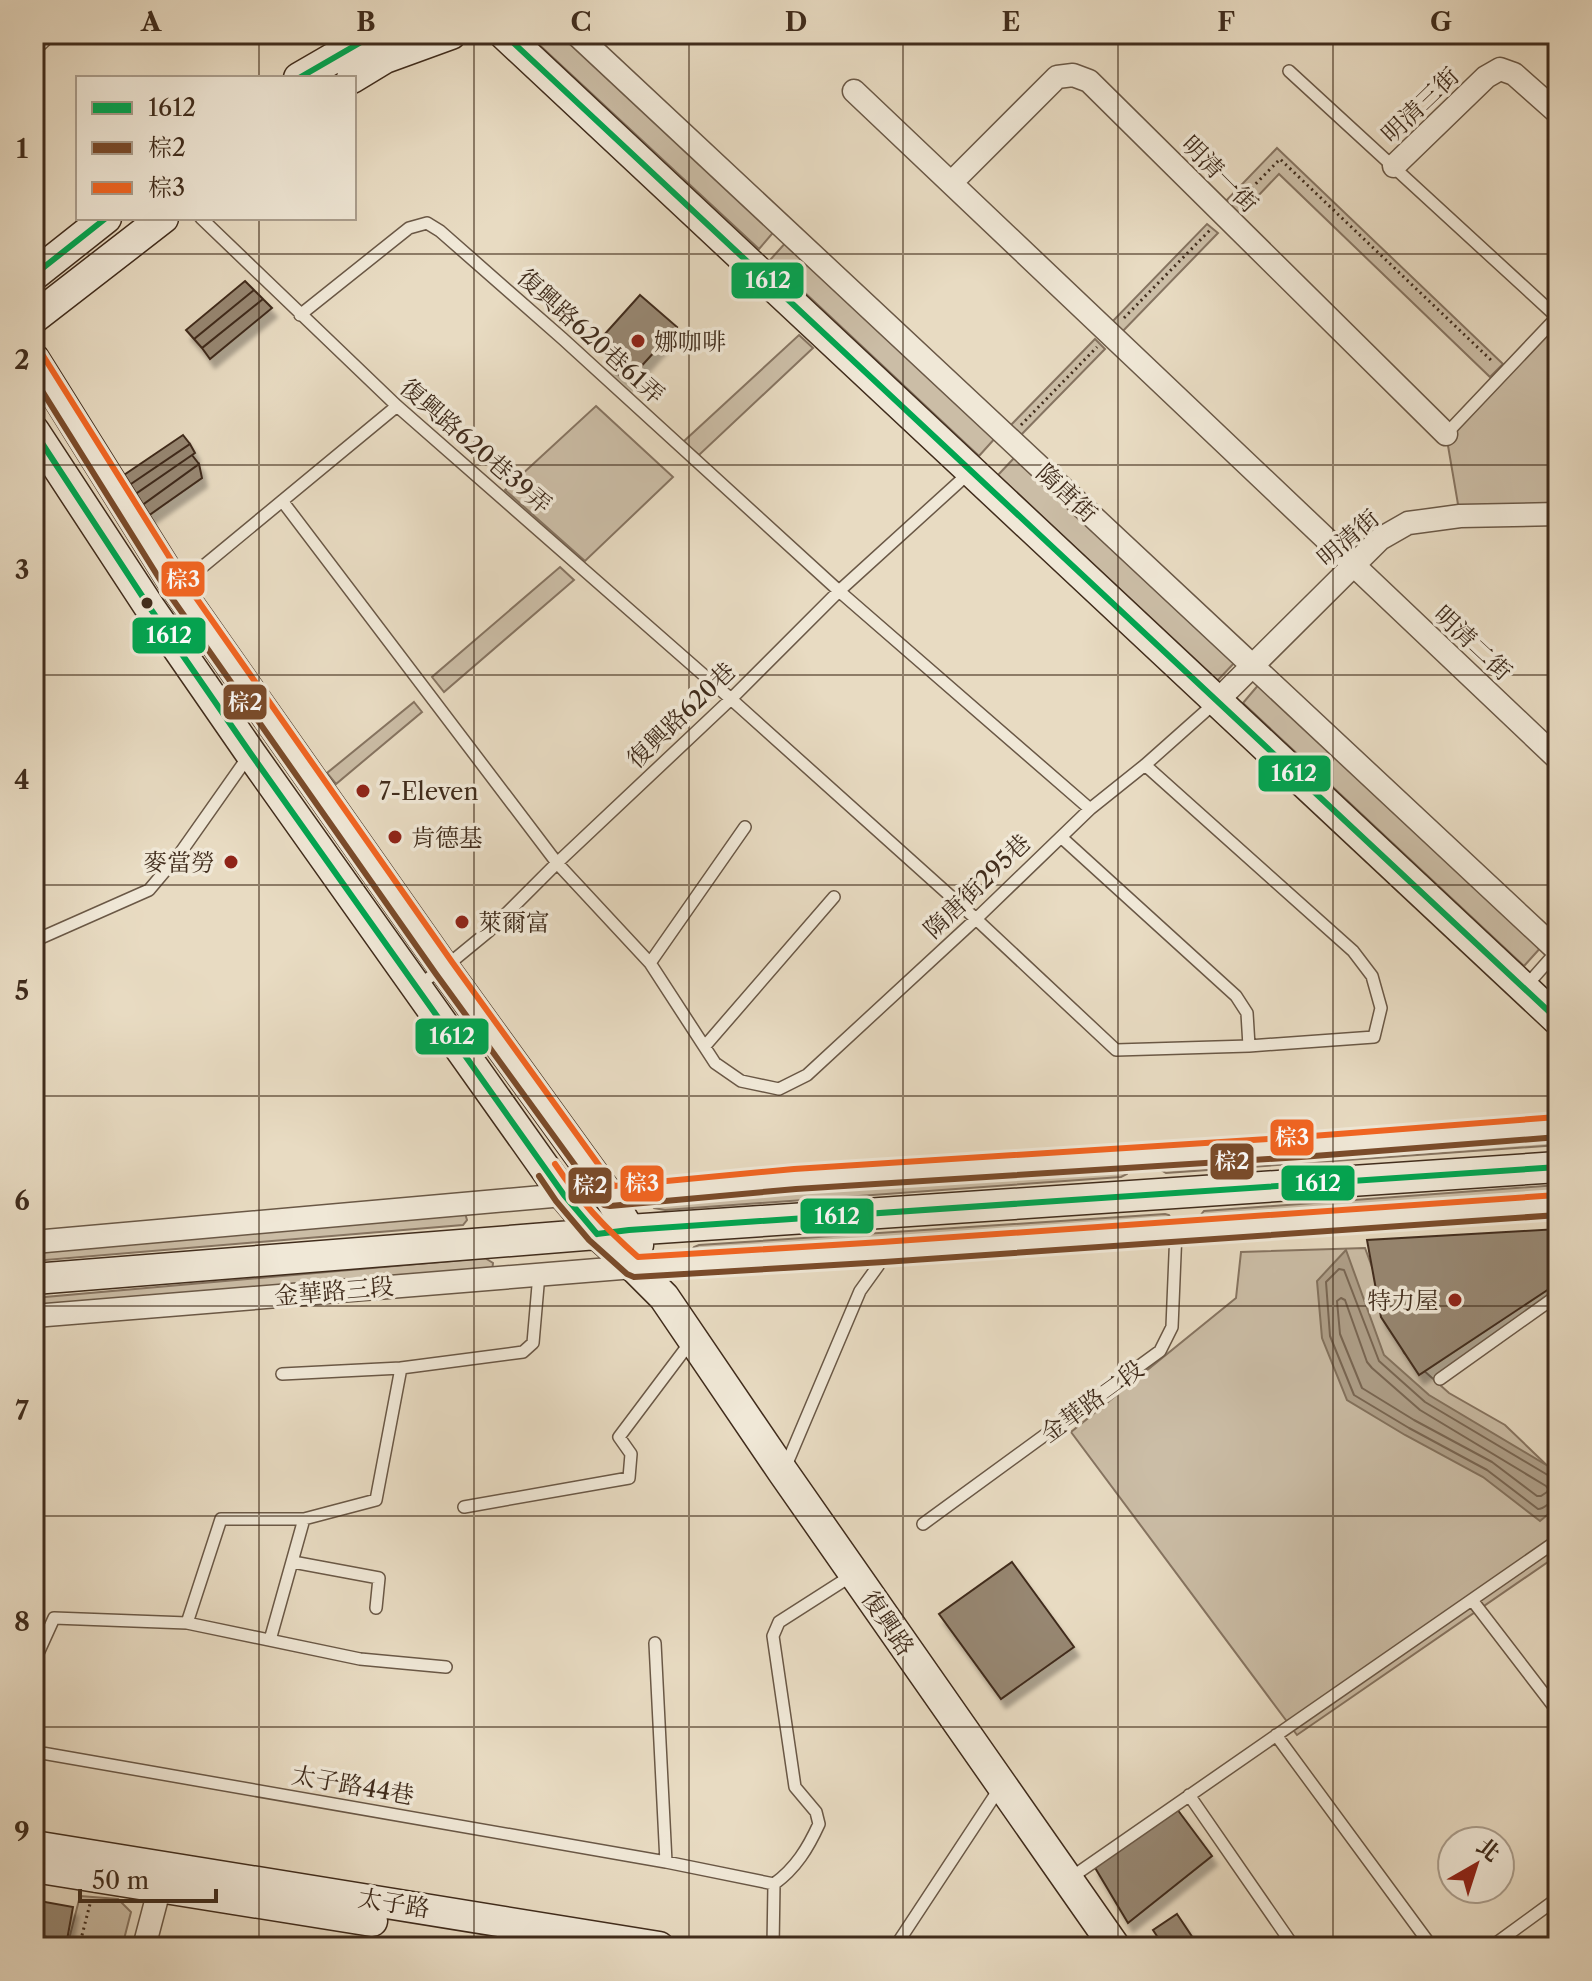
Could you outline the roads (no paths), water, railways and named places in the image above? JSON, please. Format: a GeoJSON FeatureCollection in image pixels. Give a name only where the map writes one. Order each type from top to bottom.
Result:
{"type":"FeatureCollection","features":[{"type":"Feature","properties":{"kind":"street"},"geometry":{"type":"LineString","coordinates":[[302,76],[375,34]]}},
{"type":"Feature","properties":{"kind":"street"},"geometry":{"type":"LineString","coordinates":[[355,76],[385,58],[451,34]]}},
{"type":"Feature","properties":{"kind":"street","name":"隋唐街"},"geometry":{"type":"LineString","coordinates":[[504,34],[1558,1020]]}},
{"type":"Feature","properties":{"kind":"street","name":"隋唐街"},"geometry":{"type":"LineString","coordinates":[[576,34],[1558,951]]}},
{"type":"Feature","properties":{"kind":"street","name":"明清三街"},"geometry":{"type":"LineString","coordinates":[[1394,166],[1486,77],[1500,69],[1514,74],[1558,113]]}},
{"type":"Feature","properties":{"kind":"street","name":"明清一街"},"geometry":{"type":"LineString","coordinates":[[951,183],[1057,77],[1073,75],[1089,81],[1446,434]]}},
{"type":"Feature","properties":{"kind":"street"},"geometry":{"type":"LineString","coordinates":[[854,91],[1353,564]]}},
{"type":"Feature","properties":{"kind":"street"},"geometry":{"type":"LineString","coordinates":[[34,275],[103,220]]}},
{"type":"Feature","properties":{"kind":"street"},"geometry":{"type":"LineString","coordinates":[[34,318],[160,220]]}},
{"type":"Feature","properties":{"kind":"street","name":"復興路"},"geometry":{"type":"LineString","coordinates":[[34,359],[177,588],[444,968],[609,1196],[629,1230],[643,1267],[1115,1947]]}},
{"type":"Feature","properties":{"kind":"street","name":"復興路"},"geometry":{"type":"LineString","coordinates":[[34,431],[150,608],[251,754],[564,1195],[597,1234],[643,1267]]}},
{"type":"Feature","properties":{"kind":"street","name":"明清街"},"geometry":{"type":"LineString","coordinates":[[1217,701],[1353,564],[1380,539],[1408,523],[1460,516],[1558,514]]}},
{"type":"Feature","properties":{"kind":"street","name":"明清二街"},"geometry":{"type":"LineString","coordinates":[[1353,564],[1558,759]]}},
{"type":"Feature","properties":{"kind":"street"},"geometry":{"type":"LineString","coordinates":[[34,1242],[564,1195],[609,1196],[795,1179],[1300,1147],[1558,1127]]}},
{"type":"Feature","properties":{"kind":"street"},"geometry":{"type":"LineString","coordinates":[[597,1234],[1558,1167]]}},
{"type":"Feature","properties":{"kind":"street"},"geometry":{"type":"LineString","coordinates":[[643,1267],[1558,1205]]}},
{"type":"Feature","properties":{"kind":"street","name":"金華路三段"},"geometry":{"type":"LineString","coordinates":[[34,1279],[597,1234]]}},
{"type":"Feature","properties":{"kind":"street","name":"金華路三段"},"geometry":{"type":"LineString","coordinates":[[34,1316],[643,1267]]}},
{"type":"Feature","properties":{"kind":"street","name":"太子路"},"geometry":{"type":"LineString","coordinates":[[34,1846],[162,1878],[542,1947]]}},
{"type":"Feature","properties":{"kind":"street","name":"太子路"},"geometry":{"type":"LineString","coordinates":[[34,1867],[96,1878],[162,1878],[659,1947]]}},
{"type":"Feature","properties":{"kind":"street"},"geometry":{"type":"LineString","coordinates":[[144,1947],[162,1878]]}},
{"type":"Feature","properties":{"kind":"lane"},"geometry":{"type":"LineString","coordinates":[[34,51],[52,34]]}},
{"type":"Feature","properties":{"kind":"lane"},"geometry":{"type":"LineString","coordinates":[[1289,71],[1558,318],[1446,434]]}},
{"type":"Feature","properties":{"kind":"lane","name":"復興路620巷39弄"},"geometry":{"type":"LineString","coordinates":[[203,220],[397,406],[731,699],[976,919],[1116,1050],[1249,1046]]}},
{"type":"Feature","properties":{"kind":"lane","name":"復興路620巷61弄"},"geometry":{"type":"LineString","coordinates":[[300,315],[409,228],[427,223],[552,329],[839,591]]}},
{"type":"Feature","properties":{"kind":"lane"},"geometry":{"type":"LineString","coordinates":[[150,608],[397,406]]}},
{"type":"Feature","properties":{"kind":"lane","name":"復興路620巷"},"geometry":{"type":"LineString","coordinates":[[417,985],[444,968],[489,931],[839,591],[971,472]]}},
{"type":"Feature","properties":{"kind":"lane"},"geometry":{"type":"LineString","coordinates":[[283,502],[557,863],[650,963],[705,1046],[834,897]]}},
{"type":"Feature","properties":{"kind":"lane"},"geometry":{"type":"LineString","coordinates":[[839,591],[1090,809]]}},
{"type":"Feature","properties":{"kind":"lane","name":"隋唐街295巷"},"geometry":{"type":"LineString","coordinates":[[705,1046],[715,1063],[741,1081],[779,1089],[807,1075],[1090,809],[1217,701]]}},
{"type":"Feature","properties":{"kind":"lane"},"geometry":{"type":"LineString","coordinates":[[34,937],[36,940],[149,890],[181,852],[251,754]]}},
{"type":"Feature","properties":{"kind":"lane"},"geometry":{"type":"LineString","coordinates":[[1061,837],[1236,996],[1247,1013],[1249,1046],[1374,1037],[1381,1008],[1372,976],[1353,951],[1145,765]]}},
{"type":"Feature","properties":{"kind":"lane"},"geometry":{"type":"LineString","coordinates":[[650,963],[745,827]]}},
{"type":"Feature","properties":{"kind":"lane"},"geometry":{"type":"LineString","coordinates":[[1524,988],[1558,951]]}},
{"type":"Feature","properties":{"kind":"lane","name":"金華路二段"},"geometry":{"type":"LineString","coordinates":[[923,1524],[1160,1351],[1172,1327],[1176,1231]]}},
{"type":"Feature","properties":{"kind":"lane"},"geometry":{"type":"LineString","coordinates":[[783,1472],[860,1291],[878,1266],[883,1252]]}},
{"type":"Feature","properties":{"kind":"lane"},"geometry":{"type":"LineString","coordinates":[[282,1374],[401,1368],[523,1352],[533,1343],[539,1274]]}},
{"type":"Feature","properties":{"kind":"lane"},"geometry":{"type":"LineString","coordinates":[[1440,1379],[1558,1295]]}},
{"type":"Feature","properties":{"kind":"lane"},"geometry":{"type":"LineString","coordinates":[[464,1507],[629,1478],[631,1454],[619,1437],[692,1339]]}},
{"type":"Feature","properties":{"kind":"lane"},"geometry":{"type":"LineString","coordinates":[[187,1623],[221,1519],[304,1519],[376,1500],[401,1368]]}},
{"type":"Feature","properties":{"kind":"lane"},"geometry":{"type":"LineString","coordinates":[[270,1640],[304,1519]]}},
{"type":"Feature","properties":{"kind":"lane"},"geometry":{"type":"LineString","coordinates":[[1068,1880],[1558,1540]]}},
{"type":"Feature","properties":{"kind":"lane"},"geometry":{"type":"LineString","coordinates":[[293,1562],[379,1578],[376,1608]]}},
{"type":"Feature","properties":{"kind":"lane"},"geometry":{"type":"LineString","coordinates":[[773,1947],[774,1884],[787,1875],[805,1853],[819,1824],[816,1812],[795,1787],[773,1636],[779,1622],[855,1574]]}},
{"type":"Feature","properties":{"kind":"lane"},"geometry":{"type":"LineString","coordinates":[[1472,1600],[1558,1712]]}},
{"type":"Feature","properties":{"kind":"lane"},"geometry":{"type":"LineString","coordinates":[[34,1662],[54,1618],[187,1623],[360,1659],[446,1667]]}},
{"type":"Feature","properties":{"kind":"lane"},"geometry":{"type":"LineString","coordinates":[[655,1643],[666,1862]]}},
{"type":"Feature","properties":{"kind":"lane"},"geometry":{"type":"LineString","coordinates":[[1276,1735],[1432,1947]]}},
{"type":"Feature","properties":{"kind":"lane","name":"太子路44巷"},"geometry":{"type":"LineString","coordinates":[[34,1746],[42,1753],[666,1862],[774,1884]]}},
{"type":"Feature","properties":{"kind":"lane"},"geometry":{"type":"LineString","coordinates":[[895,1947],[1001,1786]]}},
{"type":"Feature","properties":{"kind":"lane"},"geometry":{"type":"LineString","coordinates":[[1189,1795],[1294,1947]]}},
{"type":"Feature","properties":{"kind":"lane"},"geometry":{"type":"LineString","coordinates":[[1491,1947],[1558,1898]]}},
{"type":"Feature","properties":{"kind":"water"},"geometry":{"type":"Polygon","coordinates":[[[1346,1250],[1384,1355],[1429,1395],[1558,1472],[1558,1506],[1540,1521],[1483,1477],[1347,1400],[1322,1338],[1317,1281],[1346,1250]]]}},
{"type":"Feature","properties":{"kind":"place","name":"娜咖啡"},"geometry":{"type":"Point","coordinates":[638,341]}},
{"type":"Feature","properties":{"kind":"place","name":"7-Eleven"},"geometry":{"type":"Point","coordinates":[363,791]}},
{"type":"Feature","properties":{"kind":"place","name":"肯德基"},"geometry":{"type":"Point","coordinates":[395,837]}},
{"type":"Feature","properties":{"kind":"place","name":"麥當勞"},"geometry":{"type":"Point","coordinates":[231,862]}},
{"type":"Feature","properties":{"kind":"place","name":"萊爾富"},"geometry":{"type":"Point","coordinates":[462,922]}},
{"type":"Feature","properties":{"kind":"place","name":"特力屋"},"geometry":{"type":"Point","coordinates":[1455,1300]}}]}
